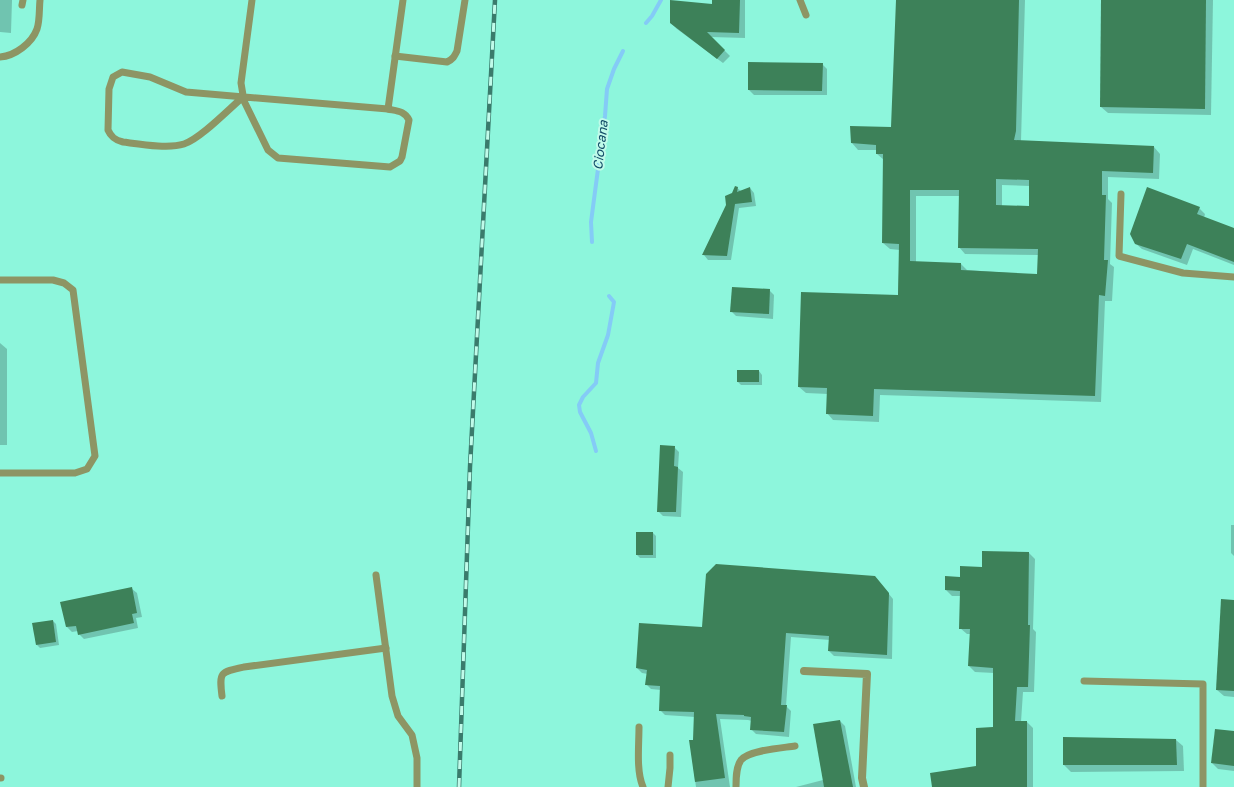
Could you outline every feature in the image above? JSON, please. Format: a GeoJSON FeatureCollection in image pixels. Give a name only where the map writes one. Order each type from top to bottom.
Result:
{"type":"FeatureCollection","features":[{"type":"Feature","properties":{"kind":"street"},"geometry":{"type":"LineString","coordinates":[[804,671],[867,674],[862,778],[864,787]]}},
{"type":"Feature","properties":{"kind":"lane"},"geometry":{"type":"LineString","coordinates":[[0,57],[18,51],[32,38],[37,30],[39,21],[40,0]]}},
{"type":"Feature","properties":{"kind":"lane"},"geometry":{"type":"LineString","coordinates":[[243,97],[200,135],[191,142],[182,145],[173,146],[116,141],[110,136],[108,130],[109,88],[113,77],[122,72],[150,77],[186,92],[243,97],[388,109],[400,111],[405,114],[409,120],[402,157],[390,167],[278,158],[268,150],[244,101],[243,97],[241,83],[252,0]]}},
{"type":"Feature","properties":{"kind":"lane"},"geometry":{"type":"LineString","coordinates":[[388,109],[403,0]]}},
{"type":"Feature","properties":{"kind":"lane"},"geometry":{"type":"LineString","coordinates":[[395,56],[447,62],[451,60],[456,51],[465,0]]}},
{"type":"Feature","properties":{"kind":"lane"},"geometry":{"type":"LineString","coordinates":[[800,0],[806,14]]}},
{"type":"Feature","properties":{"kind":"lane"},"geometry":{"type":"LineString","coordinates":[[1121,194],[1118,256],[1183,273],[1234,277]]}},
{"type":"Feature","properties":{"kind":"lane"},"geometry":{"type":"LineString","coordinates":[[0,280],[54,280],[64,283],[73,290],[95,456],[87,469],[75,473],[0,473]]}},
{"type":"Feature","properties":{"kind":"lane"},"geometry":{"type":"LineString","coordinates":[[376,575],[395,708],[398,716],[412,735],[416,758],[417,787]]}},
{"type":"Feature","properties":{"kind":"lane"},"geometry":{"type":"LineString","coordinates":[[222,696],[220,678],[222,674],[228,671],[244,667],[386,648]]}},
{"type":"Feature","properties":{"kind":"lane"},"geometry":{"type":"LineString","coordinates":[[1084,681],[1203,684],[1203,787]]}},
{"type":"Feature","properties":{"kind":"lane"},"geometry":{"type":"LineString","coordinates":[[639,727],[639,770],[640,781],[643,787]]}},
{"type":"Feature","properties":{"kind":"lane"},"geometry":{"type":"LineString","coordinates":[[736,787],[739,764],[744,756],[752,753],[794,746]]}},
{"type":"Feature","properties":{"kind":"lane"},"geometry":{"type":"LineString","coordinates":[[668,787],[670,755]]}},
{"type":"Feature","properties":{"kind":"building"},"geometry":{"type":"Polygon","coordinates":[[[670,0],[712,4],[712,0],[740,0],[739,33],[707,32],[725,50],[717,59],[670,23],[670,0]]]}},
{"type":"Feature","properties":{"kind":"building"},"geometry":{"type":"Polygon","coordinates":[[[896,0],[1019,0],[1016,131],[1014,140],[1154,146],[1153,173],[1102,171],[1102,195],[1106,195],[1104,260],[1108,260],[1105,296],[1099,295],[1095,396],[874,389],[873,416],[826,414],[827,388],[798,387],[801,292],[898,295],[899,244],[882,243],[883,154],[876,154],[876,145],[851,143],[850,126],[891,127],[896,0]],[[996,179],[996,205],[1029,206],[1029,180],[996,179]],[[910,190],[910,261],[961,263],[961,270],[1037,274],[1038,249],[958,248],[959,190],[910,190]]]}},
{"type":"Feature","properties":{"kind":"building"},"geometry":{"type":"Polygon","coordinates":[[[1101,0],[1206,0],[1205,109],[1100,107],[1101,0]]]}},
{"type":"Feature","properties":{"kind":"building"},"geometry":{"type":"Polygon","coordinates":[[[748,62],[823,63],[822,91],[748,90],[748,62]]]}},
{"type":"Feature","properties":{"kind":"building"},"geometry":{"type":"Polygon","coordinates":[[[735,186],[738,187],[737,192],[750,187],[752,202],[735,204],[727,256],[702,255],[726,205],[725,196],[732,193],[735,186]]]}},
{"type":"Feature","properties":{"kind":"building"},"geometry":{"type":"Polygon","coordinates":[[[1147,187],[1200,207],[1197,214],[1234,228],[1234,262],[1187,244],[1181,259],[1135,244],[1130,234],[1147,187]]]}},
{"type":"Feature","properties":{"kind":"building"},"geometry":{"type":"Polygon","coordinates":[[[732,287],[770,289],[769,314],[730,312],[732,287]]]}},
{"type":"Feature","properties":{"kind":"building"},"geometry":{"type":"Polygon","coordinates":[[[737,370],[759,370],[759,382],[737,382],[737,370]]]}},
{"type":"Feature","properties":{"kind":"building"},"geometry":{"type":"Polygon","coordinates":[[[660,445],[675,446],[674,466],[678,467],[676,512],[657,512],[660,445]]]}},
{"type":"Feature","properties":{"kind":"building"},"geometry":{"type":"Polygon","coordinates":[[[636,532],[653,532],[653,555],[636,555],[636,532]]]}},
{"type":"Feature","properties":{"kind":"building"},"geometry":{"type":"Polygon","coordinates":[[[982,551],[1029,552],[1028,625],[1030,625],[1028,687],[1017,687],[1015,721],[1027,721],[1027,787],[932,787],[930,773],[976,766],[976,728],[993,727],[993,668],[968,666],[970,629],[959,629],[960,591],[945,590],[945,576],[960,577],[960,566],[982,567],[982,551]]]}},
{"type":"Feature","properties":{"kind":"building"},"geometry":{"type":"Polygon","coordinates":[[[716,564],[875,576],[889,593],[887,655],[828,651],[829,636],[786,633],[781,705],[787,705],[784,732],[750,730],[751,717],[744,715],[716,714],[725,778],[695,782],[689,740],[693,740],[694,712],[659,711],[660,686],[645,685],[647,670],[636,668],[639,623],[702,627],[706,574],[716,564]]]}},
{"type":"Feature","properties":{"kind":"building"},"geometry":{"type":"Polygon","coordinates":[[[132,587],[137,613],[132,614],[134,623],[78,635],[76,626],[66,627],[60,602],[132,587]]]}},
{"type":"Feature","properties":{"kind":"building"},"geometry":{"type":"Polygon","coordinates":[[[1221,599],[1234,600],[1234,691],[1216,690],[1221,599]]]}},
{"type":"Feature","properties":{"kind":"building"},"geometry":{"type":"Polygon","coordinates":[[[53,620],[56,642],[36,645],[32,623],[53,620]]]}},
{"type":"Feature","properties":{"kind":"building"},"geometry":{"type":"Polygon","coordinates":[[[840,720],[853,787],[824,787],[813,724],[840,720]]]}},
{"type":"Feature","properties":{"kind":"building"},"geometry":{"type":"Polygon","coordinates":[[[1215,729],[1234,731],[1234,766],[1211,763],[1215,729]]]}},
{"type":"Feature","properties":{"kind":"building"},"geometry":{"type":"Polygon","coordinates":[[[1063,737],[1176,739],[1177,765],[1063,765],[1063,737]]]}},
{"type":"Feature","properties":{"kind":"waterway","name":"Ciocana"},"geometry":{"type":"LineString","coordinates":[[646,23],[652,16],[661,0]]}},
{"type":"Feature","properties":{"kind":"waterway","name":"Ciocana"},"geometry":{"type":"LineString","coordinates":[[592,242],[591,222],[605,116],[607,89],[614,69],[623,51]]}},
{"type":"Feature","properties":{"kind":"waterway","name":"Ciocana"},"geometry":{"type":"LineString","coordinates":[[596,451],[591,433],[580,412],[579,405],[583,397],[596,383],[598,363],[608,335],[614,302],[609,296]]}},
{"type":"Feature","properties":{"kind":"railway"},"geometry":{"type":"LineString","coordinates":[[459,787],[470,467],[495,0]]}}]}
